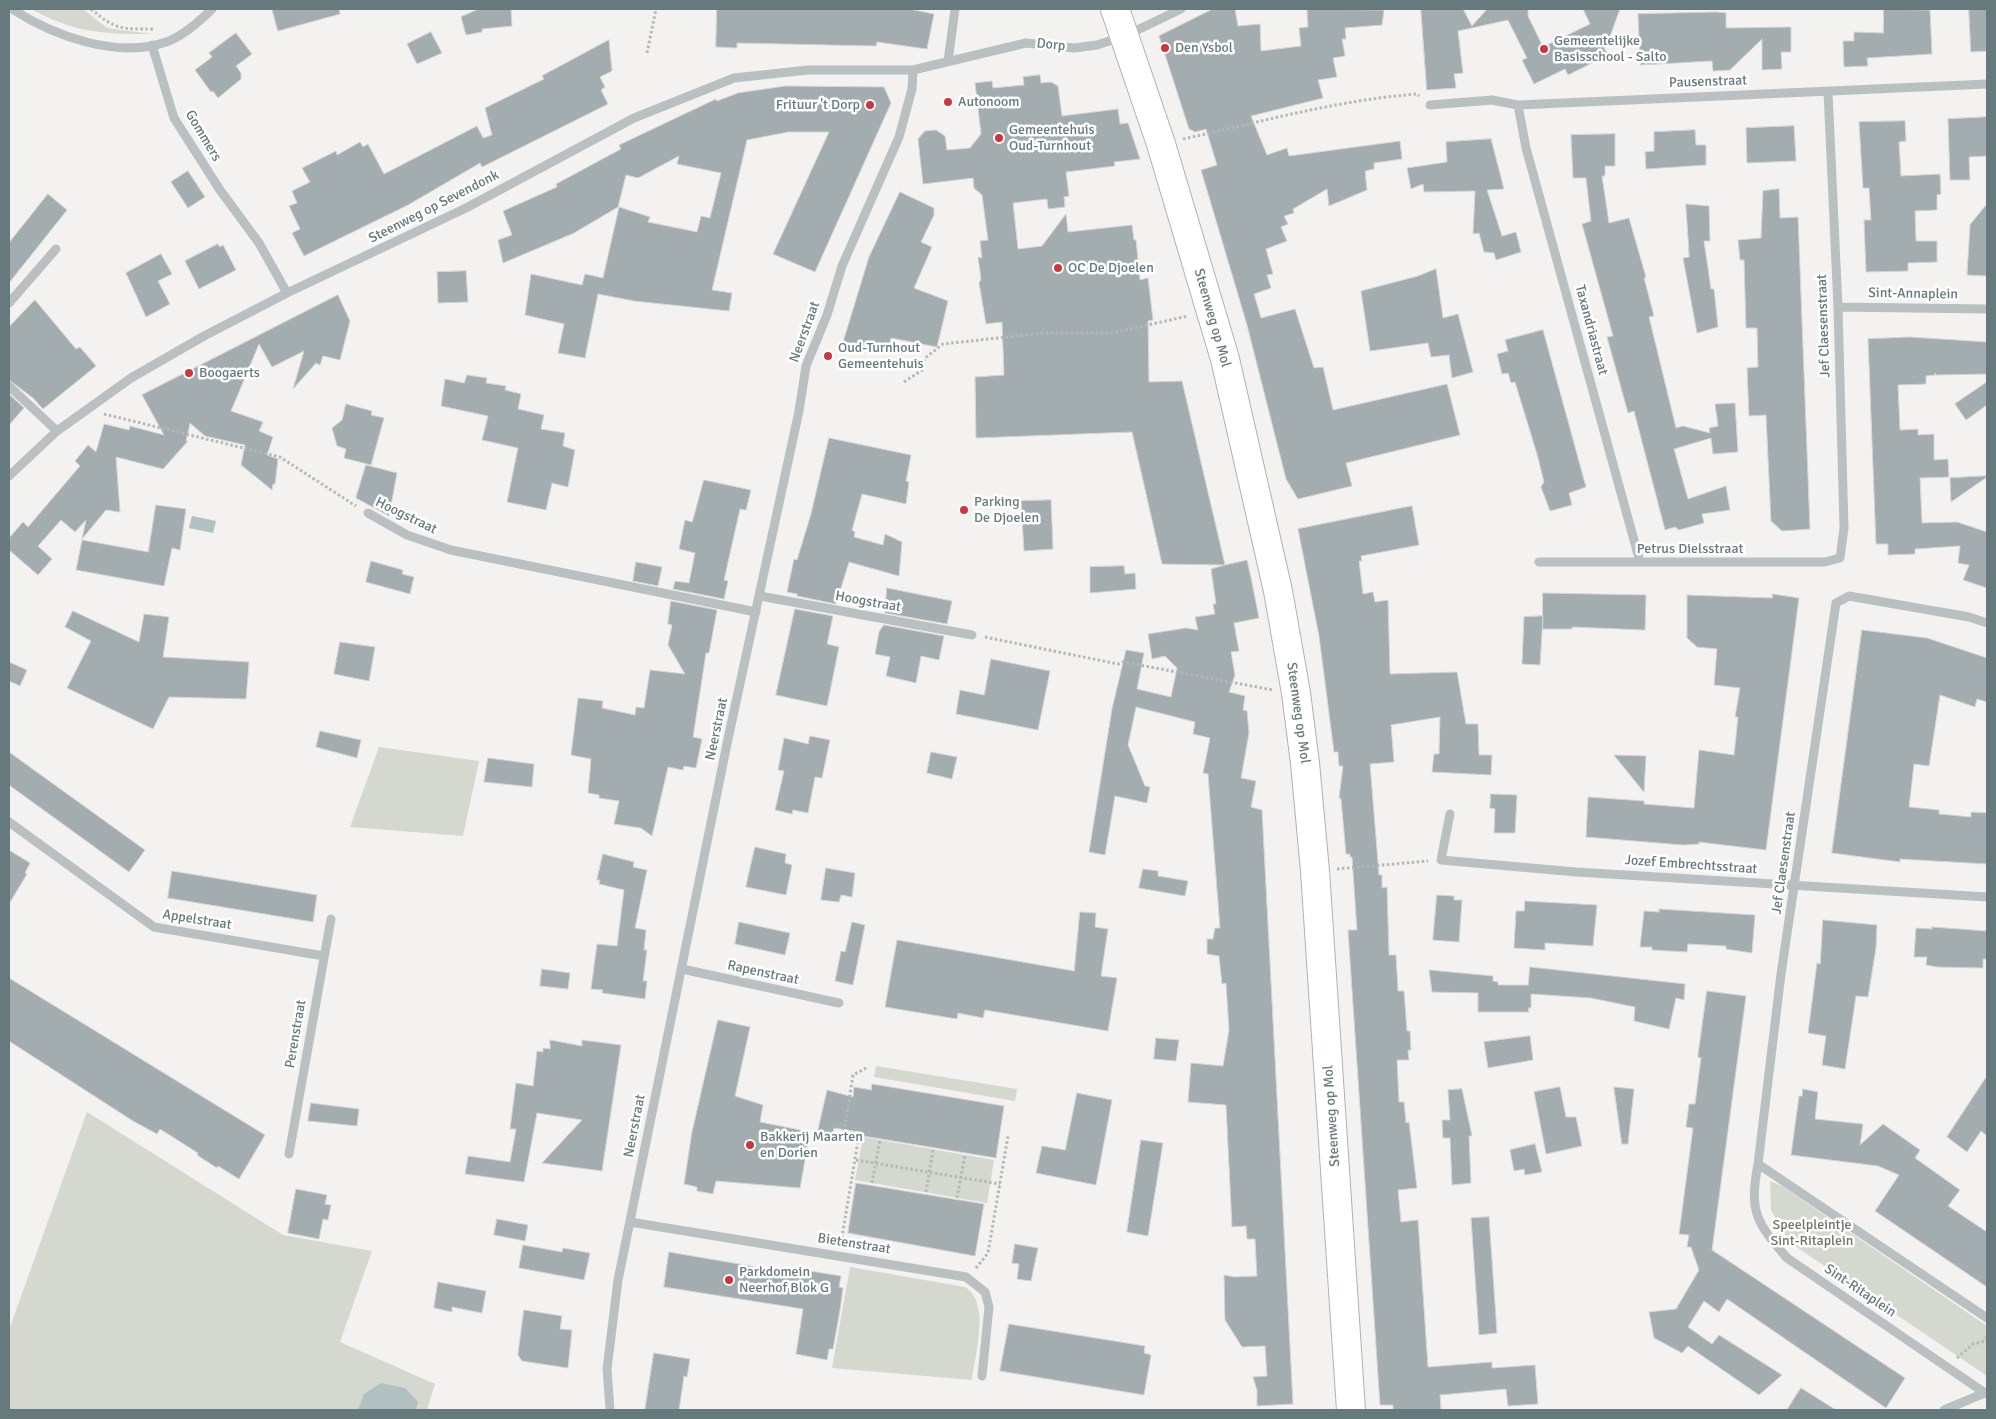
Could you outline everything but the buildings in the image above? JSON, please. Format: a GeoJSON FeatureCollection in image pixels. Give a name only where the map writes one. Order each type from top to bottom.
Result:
{"type":"FeatureCollection","features":[{"type":"Feature","properties":{"kind":"main road"},"geometry":{"type":"LineString","coordinates":[[1115,9],[1125,36]]}},
{"type":"Feature","properties":{"kind":"main road","name":"Steenweg op Mol"},"geometry":{"type":"LineString","coordinates":[[1125,36],[1161,144],[1225,359],[1274,572],[1296,692],[1315,870],[1351,1410]]}},
{"type":"Feature","properties":{"kind":"street"},"geometry":{"type":"LineString","coordinates":[[12,9],[33,22],[80,40],[116,46],[152,45],[170,40],[194,25],[212,9]]}},
{"type":"Feature","properties":{"kind":"street"},"geometry":{"type":"LineString","coordinates":[[948,61],[956,9]]}},
{"type":"Feature","properties":{"kind":"street","name":"Dorp"},"geometry":{"type":"LineString","coordinates":[[913,70],[1026,43],[1074,48],[1097,45],[1125,36],[1181,9]]}},
{"type":"Feature","properties":{"kind":"street","name":"Gommers"},"geometry":{"type":"LineString","coordinates":[[152,45],[174,118],[220,190],[259,242],[287,293]]}},
{"type":"Feature","properties":{"kind":"street","name":"Steenweg op Sevendonk"},"geometry":{"type":"LineString","coordinates":[[9,476],[57,431],[131,378],[287,293],[466,208],[634,118],[734,78],[808,70],[913,70]]}},
{"type":"Feature","properties":{"kind":"street","name":"Neerstraat"},"geometry":{"type":"LineString","coordinates":[[610,1410],[607,1369],[618,1280],[799,411],[806,366],[827,314],[842,266],[899,137],[912,89],[913,70]]}},
{"type":"Feature","properties":{"kind":"street","name":"Pausenstraat"},"geometry":{"type":"LineString","coordinates":[[1430,105],[1492,100],[1518,105],[1618,99],[1828,92],[1987,84]]}},
{"type":"Feature","properties":{"kind":"street","name":"Jef Claesenstraat"},"geometry":{"type":"LineString","coordinates":[[1828,92],[1838,307],[1844,528],[1840,558]]}},
{"type":"Feature","properties":{"kind":"street","name":"Taxandriastraat"},"geometry":{"type":"LineString","coordinates":[[1518,105],[1526,148],[1640,562]]}},
{"type":"Feature","properties":{"kind":"street"},"geometry":{"type":"LineString","coordinates":[[9,303],[56,248]]}},
{"type":"Feature","properties":{"kind":"street","name":"Sint-Annaplein"},"geometry":{"type":"LineString","coordinates":[[1838,307],[1987,309]]}},
{"type":"Feature","properties":{"kind":"street"},"geometry":{"type":"LineString","coordinates":[[9,386],[57,431]]}},
{"type":"Feature","properties":{"kind":"street","name":"Hoogstraat"},"geometry":{"type":"LineString","coordinates":[[368,513],[407,535],[451,550],[756,612]]}},
{"type":"Feature","properties":{"kind":"street","name":"Petrus Dielsstraat"},"geometry":{"type":"LineString","coordinates":[[1539,562],[1825,562],[1840,558]]}},
{"type":"Feature","properties":{"kind":"street","name":"Hoogstraat"},"geometry":{"type":"LineString","coordinates":[[760,596],[972,635]]}},
{"type":"Feature","properties":{"kind":"street","name":"Jef Claesenstraat"},"geometry":{"type":"LineString","coordinates":[[1758,1164],[1781,974],[1836,603],[1849,596],[1969,617],[1987,623]]}},
{"type":"Feature","properties":{"kind":"street"},"geometry":{"type":"LineString","coordinates":[[1441,860],[1450,814]]}},
{"type":"Feature","properties":{"kind":"street","name":"Appelstraat"},"geometry":{"type":"LineString","coordinates":[[9,822],[154,927],[324,956]]}},
{"type":"Feature","properties":{"kind":"street","name":"Jozef Embrechtsstraat"},"geometry":{"type":"LineString","coordinates":[[1441,860],[1576,872],[1987,897]]}},
{"type":"Feature","properties":{"kind":"street","name":"Perenstraat"},"geometry":{"type":"LineString","coordinates":[[289,1154],[331,919]]}},
{"type":"Feature","properties":{"kind":"street","name":"Rapenstraat"},"geometry":{"type":"LineString","coordinates":[[682,969],[839,1003]]}},
{"type":"Feature","properties":{"kind":"street"},"geometry":{"type":"LineString","coordinates":[[1758,1164],[1987,1318]]}},
{"type":"Feature","properties":{"kind":"street","name":"Sint-Ritaplein"},"geometry":{"type":"LineString","coordinates":[[1758,1164],[1754,1188],[1754,1212],[1766,1233],[1787,1258],[1986,1393]]}},
{"type":"Feature","properties":{"kind":"street","name":"Bietenstraat"},"geometry":{"type":"LineString","coordinates":[[630,1222],[966,1277],[978,1284],[985,1292],[989,1307],[982,1376]]}},
{"type":"Feature","properties":{"kind":"street"},"geometry":{"type":"LineString","coordinates":[[1944,1410],[1986,1393]]}},
{"type":"Feature","properties":{"kind":"path"},"geometry":{"type":"LineString","coordinates":[[91,9],[110,25],[131,29],[156,28],[170,40]]}},
{"type":"Feature","properties":{"kind":"path"},"geometry":{"type":"LineString","coordinates":[[647,53],[656,9]]}},
{"type":"Feature","properties":{"kind":"path"},"geometry":{"type":"LineString","coordinates":[[1161,144],[1248,123],[1374,97],[1417,94],[1430,105]]}},
{"type":"Feature","properties":{"kind":"path"},"geometry":{"type":"LineString","coordinates":[[904,382],[922,370],[925,358],[943,344],[1044,333],[1112,333],[1170,321],[1210,310]]}},
{"type":"Feature","properties":{"kind":"path","name":"Hoogstraat"},"geometry":{"type":"LineString","coordinates":[[92,406],[101,414],[280,457],[368,513]]}},
{"type":"Feature","properties":{"kind":"path"},"geometry":{"type":"LineString","coordinates":[[972,635],[1118,664],[1123,662],[1296,692]]}},
{"type":"Feature","properties":{"kind":"path"},"geometry":{"type":"LineString","coordinates":[[1315,870],[1441,860]]}},
{"type":"Feature","properties":{"kind":"path"},"geometry":{"type":"LineString","coordinates":[[839,1256],[859,1135],[844,1132],[853,1075],[868,1066]]}},
{"type":"Feature","properties":{"kind":"path"},"geometry":{"type":"LineString","coordinates":[[966,1277],[980,1265],[988,1253],[1008,1136]]}},
{"type":"Feature","properties":{"kind":"path"},"geometry":{"type":"LineString","coordinates":[[872,1183],[880,1140]]}},
{"type":"Feature","properties":{"kind":"path"},"geometry":{"type":"LineString","coordinates":[[926,1192],[933,1150]]}},
{"type":"Feature","properties":{"kind":"path"},"geometry":{"type":"LineString","coordinates":[[957,1198],[965,1155]]}},
{"type":"Feature","properties":{"kind":"path"},"geometry":{"type":"LineString","coordinates":[[856,1160],[1000,1184]]}},
{"type":"Feature","properties":{"kind":"path"},"geometry":{"type":"LineString","coordinates":[[1947,1366],[1973,1344],[1987,1338]]}},
{"type":"Feature","properties":{"kind":"green space"},"geometry":{"type":"Polygon","coordinates":[[[31,9],[83,9],[107,28],[152,34],[89,30],[61,23],[31,9]]]}},
{"type":"Feature","properties":{"kind":"green space"},"geometry":{"type":"Polygon","coordinates":[[[379,747],[479,761],[463,836],[350,827],[379,747]]]}},
{"type":"Feature","properties":{"kind":"green space"},"geometry":{"type":"Polygon","coordinates":[[[876,1066],[1017,1089],[1015,1101],[874,1077],[876,1066]]]}},
{"type":"Feature","properties":{"kind":"green space"},"geometry":{"type":"Polygon","coordinates":[[[87,1112],[283,1235],[372,1251],[340,1342],[435,1384],[427,1410],[9,1410],[9,1330],[87,1112]]]}},
{"type":"Feature","properties":{"kind":"green space"},"geometry":{"type":"Polygon","coordinates":[[[863,1137],[994,1160],[987,1203],[855,1180],[863,1137]]]}},
{"type":"Feature","properties":{"kind":"green space","name":"Speelpleintje Sint-Ritaplein"},"geometry":{"type":"Polygon","coordinates":[[[1770,1181],[1782,1186],[1987,1326],[1987,1376],[1789,1242],[1771,1210],[1770,1181]]]}},
{"type":"Feature","properties":{"kind":"green space"},"geometry":{"type":"Polygon","coordinates":[[[850,1267],[965,1287],[973,1295],[979,1317],[978,1343],[972,1380],[832,1368],[850,1267]]]}},
{"type":"Feature","properties":{"kind":"shaded area"},"geometry":{"type":"Polygon","coordinates":[[[192,516],[216,521],[213,533],[189,528],[192,516]]]}},
{"type":"Feature","properties":{"kind":"shaded area"},"geometry":{"type":"Polygon","coordinates":[[[381,1383],[405,1388],[418,1402],[416,1410],[358,1410],[364,1394],[381,1383]]]}},
{"type":"Feature","properties":{"kind":"place","name":"Den Ysbol"},"geometry":{"type":"Point","coordinates":[1165,48]}},
{"type":"Feature","properties":{"kind":"place","name":"Gemeentelijke Basisschool - Salto"},"geometry":{"type":"Point","coordinates":[1544,49]}},
{"type":"Feature","properties":{"kind":"place","name":"Autonoom"},"geometry":{"type":"Point","coordinates":[948,102]}},
{"type":"Feature","properties":{"kind":"place","name":"Frituur 't Dorp"},"geometry":{"type":"Point","coordinates":[870,105]}},
{"type":"Feature","properties":{"kind":"place","name":"Gemeentehuis Oud-Turnhout"},"geometry":{"type":"Point","coordinates":[999,138]}},
{"type":"Feature","properties":{"kind":"place","name":"OC De Djoelen"},"geometry":{"type":"Point","coordinates":[1058,268]}},
{"type":"Feature","properties":{"kind":"place","name":"Oud-Turnhout Gemeentehuis"},"geometry":{"type":"Point","coordinates":[828,356]}},
{"type":"Feature","properties":{"kind":"place","name":"Boogaerts"},"geometry":{"type":"Point","coordinates":[189,373]}},
{"type":"Feature","properties":{"kind":"place","name":"Parking De Djoelen"},"geometry":{"type":"Point","coordinates":[964,510]}},
{"type":"Feature","properties":{"kind":"place","name":"Bakkerij Maarten en Dorien"},"geometry":{"type":"Point","coordinates":[750,1145]}},
{"type":"Feature","properties":{"kind":"place","name":"Parkdomein Neerhof Blok G"},"geometry":{"type":"Point","coordinates":[729,1280]}}]}
